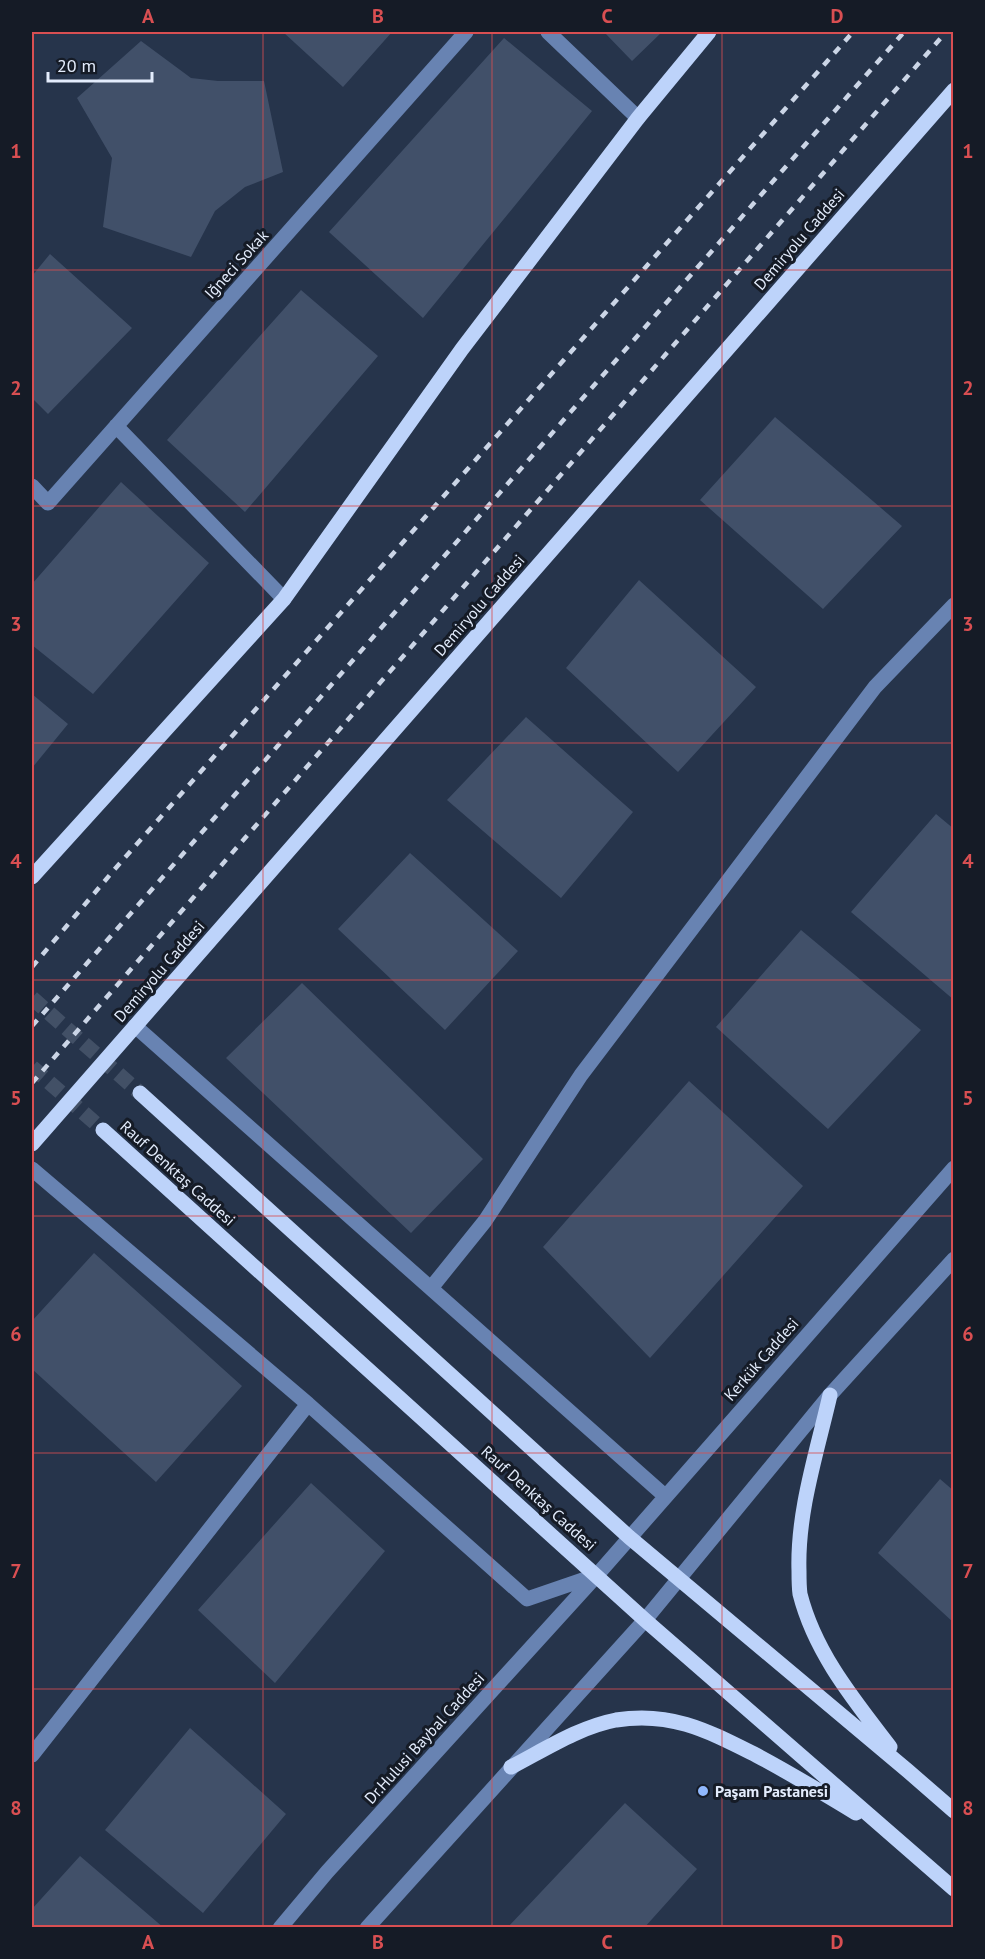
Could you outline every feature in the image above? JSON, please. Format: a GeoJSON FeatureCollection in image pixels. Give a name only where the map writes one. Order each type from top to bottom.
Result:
{"type":"FeatureCollection","features":[{"type":"Feature","properties":{"kind":"main road"},"geometry":{"type":"LineString","coordinates":[[32,877],[284,598],[462,349],[638,118],[710,32]]}},
{"type":"Feature","properties":{"kind":"main road","name":"Demiryolu Caddesi"},"geometry":{"type":"LineString","coordinates":[[32,1144],[954,90]]}},
{"type":"Feature","properties":{"kind":"main road","name":"Rauf Denktaş Caddesi"},"geometry":{"type":"LineString","coordinates":[[140,1093],[629,1537],[954,1811]]}},
{"type":"Feature","properties":{"kind":"main road","name":"Rauf Denktaş Caddesi"},"geometry":{"type":"LineString","coordinates":[[103,1130],[645,1620],[954,1889]]}},
{"type":"Feature","properties":{"kind":"main road"},"geometry":{"type":"LineString","coordinates":[[830,1395],[802,1522],[799,1559],[800,1592],[820,1646],[844,1687],[908,1771]]}},
{"type":"Feature","properties":{"kind":"main road"},"geometry":{"type":"LineString","coordinates":[[512,1767],[591,1728],[615,1720],[641,1717],[665,1719],[691,1724],[717,1734],[780,1768],[891,1834]]}},
{"type":"Feature","properties":{"kind":"street","name":"Iğneci Sokak"},"geometry":{"type":"LineString","coordinates":[[32,486],[48,503],[466,32]]}},
{"type":"Feature","properties":{"kind":"street"},"geometry":{"type":"LineString","coordinates":[[548,32],[638,118]]}},
{"type":"Feature","properties":{"kind":"street"},"geometry":{"type":"LineString","coordinates":[[116,426],[284,598]]}},
{"type":"Feature","properties":{"kind":"street"},"geometry":{"type":"LineString","coordinates":[[431,1288],[485,1221],[581,1075],[875,687],[954,605]]}},
{"type":"Feature","properties":{"kind":"street"},"geometry":{"type":"LineString","coordinates":[[135,1026],[665,1496]]}},
{"type":"Feature","properties":{"kind":"street","name":"Kerkük Caddesi"},"geometry":{"type":"LineString","coordinates":[[597,1575],[954,1168]]}},
{"type":"Feature","properties":{"kind":"street"},"geometry":{"type":"LineString","coordinates":[[32,1169],[308,1404],[526,1599],[597,1575]]}},
{"type":"Feature","properties":{"kind":"street"},"geometry":{"type":"LineString","coordinates":[[367,1928],[645,1620],[830,1395],[954,1259]]}},
{"type":"Feature","properties":{"kind":"street"},"geometry":{"type":"LineString","coordinates":[[32,1755],[308,1404]]}},
{"type":"Feature","properties":{"kind":"street","name":"Dr.Hulusi Baybal Caddesi"},"geometry":{"type":"LineString","coordinates":[[280,1928],[327,1872],[597,1575]]}},
{"type":"Feature","properties":{"kind":"building"},"geometry":{"type":"Polygon","coordinates":[[[283,32],[392,32],[343,87],[283,32]]]}},
{"type":"Feature","properties":{"kind":"building"},"geometry":{"type":"Polygon","coordinates":[[[604,32],[662,32],[632,61],[604,32]]]}},
{"type":"Feature","properties":{"kind":"building"},"geometry":{"type":"Polygon","coordinates":[[[504,38],[592,111],[423,318],[329,232],[504,38]]]}},
{"type":"Feature","properties":{"kind":"building"},"geometry":{"type":"Polygon","coordinates":[[[141,41],[191,78],[218,81],[264,81],[283,172],[245,187],[215,211],[191,257],[103,227],[112,158],[77,98],[141,41]]]}},
{"type":"Feature","properties":{"kind":"building"},"geometry":{"type":"Polygon","coordinates":[[[50,254],[132,328],[48,414],[32,398],[32,276],[50,254]]]}},
{"type":"Feature","properties":{"kind":"building"},"geometry":{"type":"Polygon","coordinates":[[[301,290],[378,356],[245,512],[167,440],[301,290]]]}},
{"type":"Feature","properties":{"kind":"building"},"geometry":{"type":"Polygon","coordinates":[[[775,417],[902,526],[823,609],[700,500],[775,417]]]}},
{"type":"Feature","properties":{"kind":"building"},"geometry":{"type":"Polygon","coordinates":[[[121,482],[209,563],[93,694],[32,645],[32,584],[121,482]]]}},
{"type":"Feature","properties":{"kind":"building"},"geometry":{"type":"Polygon","coordinates":[[[639,580],[756,687],[678,772],[566,668],[639,580]]]}},
{"type":"Feature","properties":{"kind":"building"},"geometry":{"type":"Polygon","coordinates":[[[32,694],[68,724],[32,768],[32,694]]]}},
{"type":"Feature","properties":{"kind":"building"},"geometry":{"type":"Polygon","coordinates":[[[526,717],[633,812],[561,898],[447,800],[526,717]]]}},
{"type":"Feature","properties":{"kind":"building"},"geometry":{"type":"Polygon","coordinates":[[[936,814],[954,829],[954,1000],[851,912],[936,814]]]}},
{"type":"Feature","properties":{"kind":"building"},"geometry":{"type":"Polygon","coordinates":[[[410,853],[518,951],[445,1030],[338,929],[410,853]]]}},
{"type":"Feature","properties":{"kind":"building"},"geometry":{"type":"Polygon","coordinates":[[[801,930],[921,1030],[828,1129],[716,1027],[801,930]]]}},
{"type":"Feature","properties":{"kind":"building"},"geometry":{"type":"Polygon","coordinates":[[[302,983],[483,1159],[411,1233],[226,1058],[302,983]]]}},
{"type":"Feature","properties":{"kind":"building"},"geometry":{"type":"Polygon","coordinates":[[[689,1081],[803,1186],[650,1358],[543,1247],[689,1081]]]}},
{"type":"Feature","properties":{"kind":"building"},"geometry":{"type":"Polygon","coordinates":[[[94,1253],[242,1386],[156,1482],[32,1369],[32,1321],[94,1253]]]}},
{"type":"Feature","properties":{"kind":"building"},"geometry":{"type":"Polygon","coordinates":[[[940,1479],[954,1491],[954,1623],[878,1553],[940,1479]]]}},
{"type":"Feature","properties":{"kind":"building"},"geometry":{"type":"Polygon","coordinates":[[[311,1483],[385,1551],[275,1683],[198,1610],[311,1483]]]}},
{"type":"Feature","properties":{"kind":"building"},"geometry":{"type":"Polygon","coordinates":[[[190,1728],[286,1814],[203,1913],[105,1830],[190,1728]]]}},
{"type":"Feature","properties":{"kind":"building"},"geometry":{"type":"Polygon","coordinates":[[[625,1803],[697,1869],[644,1928],[507,1928],[625,1803]]]}},
{"type":"Feature","properties":{"kind":"building"},"geometry":{"type":"Polygon","coordinates":[[[80,1856],[164,1928],[32,1928],[32,1909],[80,1856]]]}},
{"type":"Feature","properties":{"kind":"tunnel"},"geometry":{"type":"LineString","coordinates":[[32,998],[140,1093]]}},
{"type":"Feature","properties":{"kind":"tunnel"},"geometry":{"type":"LineString","coordinates":[[32,1067],[103,1130]]}},
{"type":"Feature","properties":{"kind":"railway"},"geometry":{"type":"LineString","coordinates":[[32,967],[114,870],[853,32]]}},
{"type":"Feature","properties":{"kind":"railway"},"geometry":{"type":"LineString","coordinates":[[32,1026],[904,32]]}},
{"type":"Feature","properties":{"kind":"railway"},"geometry":{"type":"LineString","coordinates":[[32,1083],[946,32]]}},
{"type":"Feature","properties":{"kind":"place","name":"Paşam Pastanesi"},"geometry":{"type":"Point","coordinates":[703,1791]}}]}
